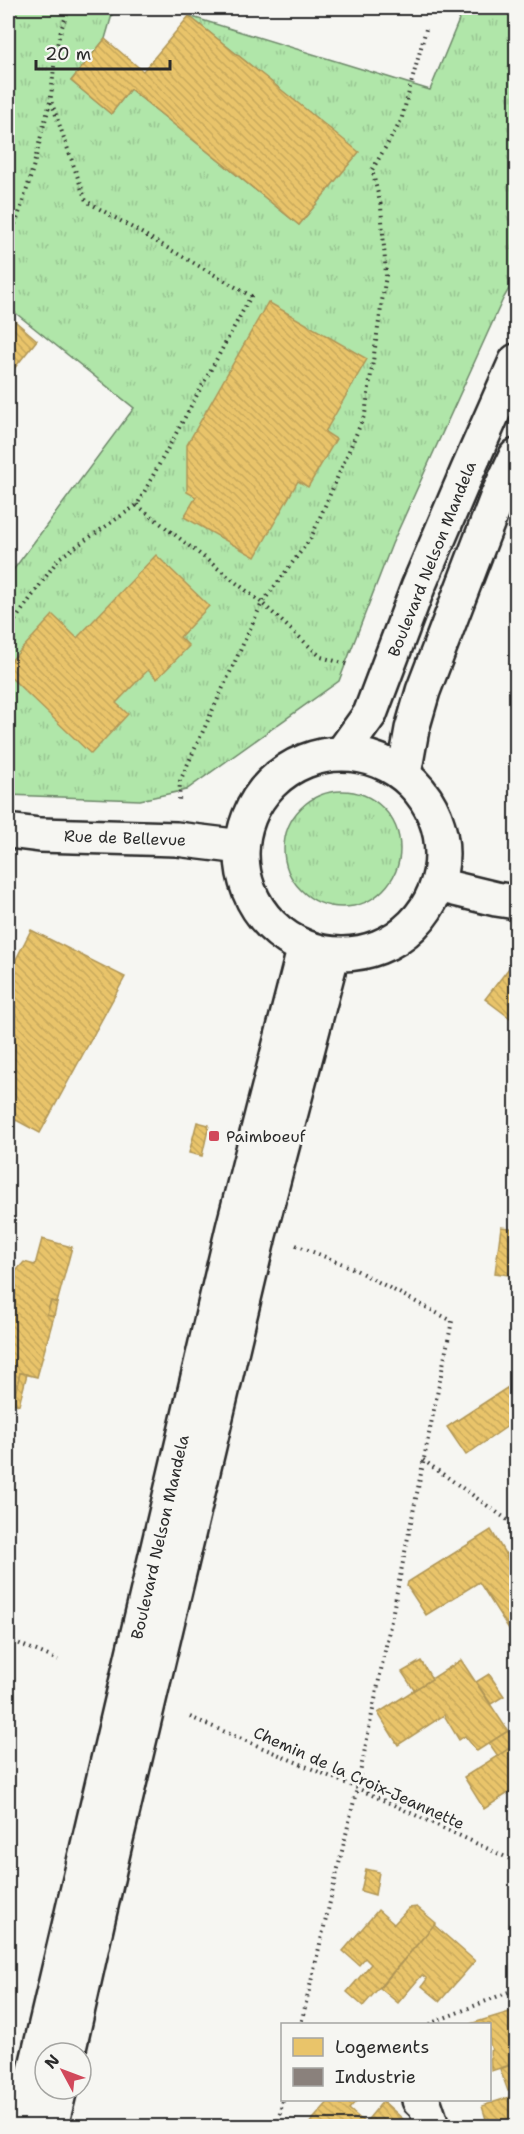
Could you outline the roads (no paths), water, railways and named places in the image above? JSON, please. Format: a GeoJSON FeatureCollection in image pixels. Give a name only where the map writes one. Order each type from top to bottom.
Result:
{"type":"FeatureCollection","features":[{"type":"Feature","properties":{"kind":"street","name":"Boulevard Nelson Mandela"},"geometry":{"type":"LineString","coordinates":[[342,753],[370,714],[418,587],[516,361]]}},
{"type":"Feature","properties":{"kind":"street"},"geometry":{"type":"LineString","coordinates":[[404,774],[412,729],[423,691],[498,495],[516,456]]}},
{"type":"Feature","properties":{"kind":"street"},"geometry":{"type":"LineString","coordinates":[[342,753],[374,758],[404,774],[428,800],[441,832],[442,867],[438,885],[429,905],[415,923],[398,938],[373,950],[342,956],[318,953],[278,931],[254,902],[246,884],[243,866],[242,847],[248,818],[263,791],[294,766],[312,758],[342,753]]}},
{"type":"Feature","properties":{"kind":"street","name":"Rue de Bellevue"},"geometry":{"type":"LineString","coordinates":[[8,831],[40,835],[176,839],[242,847]]}},
{"type":"Feature","properties":{"kind":"street"},"geometry":{"type":"LineString","coordinates":[[438,885],[516,902]]}},
{"type":"Feature","properties":{"kind":"street","name":"Boulevard Nelson Mandela"},"geometry":{"type":"LineString","coordinates":[[22,2127],[230,1239],[318,953]]}},
{"type":"Feature","properties":{"kind":"street"},"geometry":{"type":"LineString","coordinates":[[71,2041],[260,1235],[318,953]]}},
{"type":"Feature","properties":{"kind":"street"},"geometry":{"type":"LineString","coordinates":[[51,2127],[57,2101]]}},
{"type":"Feature","properties":{"kind":"street"},"geometry":{"type":"LineString","coordinates":[[420,2101],[425,2105],[432,2127]]}},
{"type":"Feature","properties":{"kind":"place","name":"Paimboeuf"},"geometry":{"type":"Point","coordinates":[214,1136]}}]}
